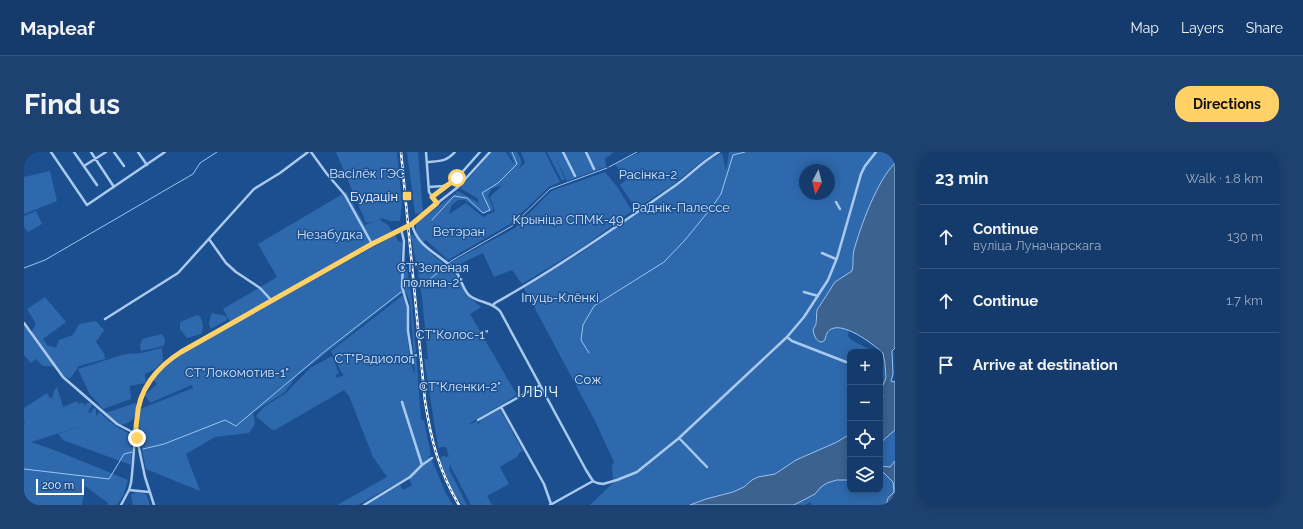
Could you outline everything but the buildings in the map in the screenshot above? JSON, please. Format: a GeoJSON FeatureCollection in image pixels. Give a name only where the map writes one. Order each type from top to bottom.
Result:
{"type":"FeatureCollection","features":[{"type":"Feature","properties":{"kind":"street"},"geometry":{"type":"LineString","coordinates":[[51,152],[87,205],[165,152]]}},
{"type":"Feature","properties":{"kind":"street"},"geometry":{"type":"LineString","coordinates":[[74,152],[97,186]]}},
{"type":"Feature","properties":{"kind":"street"},"geometry":{"type":"LineString","coordinates":[[91,152],[114,187]]}},
{"type":"Feature","properties":{"kind":"street"},"geometry":{"type":"LineString","coordinates":[[84,166],[106,152]]}},
{"type":"Feature","properties":{"kind":"street"},"geometry":{"type":"LineString","coordinates":[[114,152],[124,166]]}},
{"type":"Feature","properties":{"kind":"street"},"geometry":{"type":"LineString","coordinates":[[138,152],[146,165]]}},
{"type":"Feature","properties":{"kind":"street"},"geometry":{"type":"LineString","coordinates":[[105,319],[178,273],[254,189],[280,173],[308,152]]}},
{"type":"Feature","properties":{"kind":"street"},"geometry":{"type":"LineString","coordinates":[[311,152],[345,195],[372,244]]}},
{"type":"Feature","properties":{"kind":"street"},"geometry":{"type":"LineString","coordinates":[[426,152],[429,193],[437,203]]}},
{"type":"Feature","properties":{"kind":"street"},"geometry":{"type":"LineString","coordinates":[[427,162],[444,161],[450,158],[455,152]]}},
{"type":"Feature","properties":{"kind":"street"},"geometry":{"type":"LineString","coordinates":[[432,197],[453,181],[480,152]]}},
{"type":"Feature","properties":{"kind":"street"},"geometry":{"type":"LineString","coordinates":[[121,505],[129,490],[132,479],[137,413],[140,400],[150,380],[162,365],[181,352],[372,244],[412,224],[458,187],[490,152]]}},
{"type":"Feature","properties":{"kind":"street"},"geometry":{"type":"LineString","coordinates":[[563,152],[575,176]]}},
{"type":"Feature","properties":{"kind":"street"},"geometry":{"type":"LineString","coordinates":[[586,152],[594,169]]}},
{"type":"Feature","properties":{"kind":"street"},"geometry":{"type":"LineString","coordinates":[[493,305],[495,302],[585,248],[720,152]]}},
{"type":"Feature","properties":{"kind":"street"},"geometry":{"type":"LineString","coordinates":[[412,224],[413,229],[419,239],[434,254],[455,270],[469,295],[493,305],[500,312],[579,459],[593,481],[597,484],[603,484],[637,472],[679,438],[787,337],[804,317],[828,280],[836,259],[861,174],[865,166],[876,152]]}},
{"type":"Feature","properties":{"kind":"street"},"geometry":{"type":"LineString","coordinates":[[429,187],[443,186],[453,181]]}},
{"type":"Feature","properties":{"kind":"street"},"geometry":{"type":"LineString","coordinates":[[836,202],[840,209]]}},
{"type":"Feature","properties":{"kind":"street"},"geometry":{"type":"LineString","coordinates":[[401,229],[404,241],[402,287],[408,307],[408,331],[413,363]]}},
{"type":"Feature","properties":{"kind":"street"},"geometry":{"type":"LineString","coordinates":[[209,239],[226,263],[236,272],[260,288],[272,301]]}},
{"type":"Feature","properties":{"kind":"street"},"geometry":{"type":"LineString","coordinates":[[822,254],[836,259]]}},
{"type":"Feature","properties":{"kind":"street"},"geometry":{"type":"LineString","coordinates":[[804,292],[818,296]]}},
{"type":"Feature","properties":{"kind":"street"},"geometry":{"type":"LineString","coordinates":[[24,324],[63,377],[118,424],[136,434],[149,492],[154,505]]}},
{"type":"Feature","properties":{"kind":"street"},"geometry":{"type":"LineString","coordinates":[[787,337],[792,341],[846,362]]}},
{"type":"Feature","properties":{"kind":"street"},"geometry":{"type":"LineString","coordinates":[[478,420],[540,385]]}},
{"type":"Feature","properties":{"kind":"street"},"geometry":{"type":"LineString","coordinates":[[402,402],[422,465]]}},
{"type":"Feature","properties":{"kind":"street"},"geometry":{"type":"LineString","coordinates":[[501,406],[544,484],[551,505],[593,481]]}},
{"type":"Feature","properties":{"kind":"street"},"geometry":{"type":"LineString","coordinates":[[679,438],[707,467]]}},
{"type":"Feature","properties":{"kind":"street"},"geometry":{"type":"LineString","coordinates":[[364,505],[410,477],[422,465],[432,458]]}},
{"type":"Feature","properties":{"kind":"street"},"geometry":{"type":"LineString","coordinates":[[129,490],[149,492]]}},
{"type":"Feature","properties":{"kind":"green space","name":"Незабудка"},"geometry":{"type":"Polygon","coordinates":[[[336,152],[397,152],[402,203],[400,221],[391,221],[381,218],[380,220],[388,225],[392,231],[230,322],[223,309],[277,277],[258,244],[346,192],[365,225],[375,221],[366,223],[336,152]]]}},
{"type":"Feature","properties":{"kind":"green space"},"geometry":{"type":"Polygon","coordinates":[[[407,152],[418,152],[423,213],[415,214],[407,152]]]}},
{"type":"Feature","properties":{"kind":"green space","name":"Ветэран"},"geometry":{"type":"Polygon","coordinates":[[[492,152],[506,152],[513,163],[514,162],[509,152],[517,152],[521,160],[519,169],[525,163],[521,152],[545,152],[560,182],[549,187],[510,224],[448,260],[426,240],[423,242],[416,233],[416,224],[458,191],[479,203],[477,198],[460,188],[492,152]],[[502,185],[491,189],[488,196],[493,208],[492,211],[483,214],[465,200],[458,200],[451,206],[449,214],[466,203],[483,217],[495,211],[490,197],[502,185]]]}},
{"type":"Feature","properties":{"kind":"green space"},"geometry":{"type":"Polygon","coordinates":[[[547,152],[614,152],[605,159],[606,167],[567,181],[555,156],[565,179],[562,181],[547,152]]]}},
{"type":"Feature","properties":{"kind":"green space","name":"Расінка-2"},"geometry":{"type":"Polygon","coordinates":[[[641,152],[716,152],[671,186],[636,209],[620,185],[626,180],[615,164],[641,152]]]}},
{"type":"Feature","properties":{"kind":"green space"},"geometry":{"type":"Polygon","coordinates":[[[729,152],[895,152],[895,163],[882,180],[876,191],[861,227],[854,251],[854,266],[852,272],[834,283],[817,312],[813,329],[816,339],[819,342],[831,329],[838,327],[843,328],[849,331],[848,335],[850,339],[868,349],[847,349],[847,436],[837,442],[796,460],[775,474],[758,477],[744,487],[733,492],[690,505],[590,505],[613,483],[612,465],[614,462],[595,421],[524,288],[587,249],[709,160],[722,153],[726,170],[729,152]]]}},
{"type":"Feature","properties":{"kind":"green space"},"geometry":{"type":"Polygon","coordinates":[[[50,171],[57,201],[24,214],[24,177],[50,171]]]}},
{"type":"Feature","properties":{"kind":"green space","name":"Крыніца СПМК-49"},"geometry":{"type":"Polygon","coordinates":[[[605,172],[618,188],[632,211],[583,247],[522,284],[512,270],[494,277],[483,253],[454,267],[451,262],[515,228],[551,191],[605,172]]]}},
{"type":"Feature","properties":{"kind":"green space"},"geometry":{"type":"Polygon","coordinates":[[[36,211],[42,224],[28,232],[24,227],[24,216],[36,211]]]}},
{"type":"Feature","properties":{"kind":"green space"},"geometry":{"type":"Polygon","coordinates":[[[395,235],[399,242],[402,241],[401,261],[407,268],[412,300],[421,419],[424,421],[431,455],[429,456],[429,460],[432,460],[446,494],[453,505],[367,505],[400,485],[403,490],[412,485],[408,477],[358,505],[337,505],[387,477],[373,457],[349,396],[344,390],[275,430],[272,430],[256,416],[264,407],[286,393],[310,368],[332,356],[339,373],[336,375],[337,378],[344,375],[341,372],[331,351],[403,295],[407,303],[408,342],[415,375],[410,303],[406,293],[401,294],[297,376],[285,392],[253,413],[255,424],[249,433],[215,437],[186,454],[200,491],[146,469],[139,436],[140,409],[193,388],[192,385],[150,403],[145,395],[157,384],[153,379],[177,356],[395,235]]]}},
{"type":"Feature","properties":{"kind":"green space"},"geometry":{"type":"Polygon","coordinates":[[[411,235],[413,235],[435,257],[454,271],[468,296],[481,307],[470,314],[517,395],[467,425],[478,421],[478,425],[481,420],[500,409],[523,451],[519,453],[517,457],[500,467],[509,484],[487,496],[492,505],[471,505],[451,467],[451,464],[449,469],[467,505],[462,505],[448,485],[439,461],[442,456],[449,457],[446,447],[438,447],[424,359],[428,359],[422,297],[411,235]]]}},
{"type":"Feature","properties":{"kind":"green space"},"geometry":{"type":"Polygon","coordinates":[[[45,297],[66,322],[43,339],[47,345],[56,348],[59,340],[73,335],[79,324],[96,321],[104,330],[96,342],[104,353],[105,359],[79,366],[70,379],[52,366],[43,366],[36,359],[31,363],[24,355],[24,326],[31,333],[36,324],[27,309],[45,297]]]}},
{"type":"Feature","properties":{"kind":"green space"},"geometry":{"type":"Polygon","coordinates":[[[211,313],[226,316],[227,320],[211,329],[209,325],[211,313]]]}},
{"type":"Feature","properties":{"kind":"green space"},"geometry":{"type":"Polygon","coordinates":[[[197,315],[200,316],[202,323],[203,329],[201,334],[187,338],[180,329],[180,322],[197,315]]]}},
{"type":"Feature","properties":{"kind":"green space"},"geometry":{"type":"Polygon","coordinates":[[[162,334],[165,339],[164,346],[141,351],[140,346],[142,339],[162,334]]]}},
{"type":"Feature","properties":{"kind":"green space"},"geometry":{"type":"Polygon","coordinates":[[[162,348],[163,361],[155,369],[145,374],[146,383],[130,386],[131,399],[103,409],[89,393],[78,369],[125,354],[141,353],[162,348]]]}},
{"type":"Feature","properties":{"kind":"green space"},"geometry":{"type":"Polygon","coordinates":[[[883,353],[884,356],[886,378],[883,385],[883,353]]]}},
{"type":"Feature","properties":{"kind":"green space"},"geometry":{"type":"Polygon","coordinates":[[[57,387],[63,407],[77,401],[79,404],[82,402],[85,406],[86,403],[91,403],[92,405],[88,412],[90,413],[94,408],[96,409],[96,416],[99,412],[114,425],[133,436],[131,465],[63,440],[58,434],[85,425],[31,442],[128,480],[123,496],[117,505],[108,505],[108,503],[85,486],[82,505],[24,505],[24,408],[47,393],[50,398],[52,398],[57,387]]]}},
{"type":"Feature","properties":{"kind":"green space"},"geometry":{"type":"Polygon","coordinates":[[[135,403],[137,405],[134,417],[128,423],[120,425],[106,413],[135,403]]]}},
{"type":"Feature","properties":{"kind":"green space"},"geometry":{"type":"Polygon","coordinates":[[[895,430],[895,461],[890,467],[883,466],[883,440],[895,430]]]}},
{"type":"Feature","properties":{"kind":"green space"},"geometry":{"type":"Polygon","coordinates":[[[883,473],[893,482],[894,492],[888,498],[886,505],[812,505],[810,502],[805,505],[794,505],[815,494],[823,485],[840,480],[847,480],[847,493],[883,493],[883,473]]]}},
{"type":"Feature","properties":{"kind":"green space"},"geometry":{"type":"Polygon","coordinates":[[[136,492],[146,494],[150,505],[133,505],[131,495],[136,492]]]}},
{"type":"Feature","properties":{"kind":"shaded area"},"geometry":{"type":"Polygon","coordinates":[[[895,163],[895,348],[892,351],[893,374],[891,381],[895,381],[895,430],[883,440],[883,385],[886,378],[883,349],[878,349],[861,337],[842,328],[834,328],[828,332],[825,340],[820,342],[817,340],[813,330],[816,324],[817,310],[835,282],[852,271],[854,250],[865,216],[888,171],[895,163]]]}},
{"type":"Feature","properties":{"kind":"shaded area"},"geometry":{"type":"Polygon","coordinates":[[[847,436],[847,480],[837,480],[827,483],[815,494],[794,505],[690,505],[733,492],[744,487],[758,477],[775,474],[796,460],[837,442],[847,436]]]}},
{"type":"Feature","properties":{"kind":"shaded area"},"geometry":{"type":"Polygon","coordinates":[[[895,461],[895,505],[886,505],[888,498],[894,492],[893,482],[883,473],[883,466],[890,467],[895,461]]]}},
{"type":"Feature","properties":{"kind":"waterway"},"geometry":{"type":"LineString","coordinates":[[24,268],[45,260],[193,174],[200,163],[217,152]]}},
{"type":"Feature","properties":{"kind":"waterway"},"geometry":{"type":"LineString","coordinates":[[432,220],[454,196],[467,198],[483,213],[490,210],[482,193],[498,183],[517,164],[512,152]]}},
{"type":"Feature","properties":{"kind":"waterway"},"geometry":{"type":"LineString","coordinates":[[609,167],[637,152]]}},
{"type":"Feature","properties":{"kind":"waterway"},"geometry":{"type":"LineString","coordinates":[[589,353],[581,340],[583,325],[594,306],[664,262],[685,240],[721,194],[733,155],[745,152]]}},
{"type":"Feature","properties":{"kind":"waterway"},"geometry":{"type":"LineString","coordinates":[[418,287],[426,284],[426,282],[451,261],[512,226],[550,189],[607,168]]}},
{"type":"Feature","properties":{"kind":"waterway"},"geometry":{"type":"LineString","coordinates":[[143,449],[164,444],[225,420],[236,426],[324,352],[401,292]]}},
{"type":"Feature","properties":{"kind":"waterway"},"geometry":{"type":"LineString","coordinates":[[24,469],[109,479],[124,454],[132,452]]}},
{"type":"Feature","properties":{"kind":"railway"},"geometry":{"type":"LineString","coordinates":[[401,152],[425,401],[437,455],[446,480],[459,505]]}},
{"type":"Feature","properties":{"kind":"place","name":"Будацін"},"geometry":{"type":"Point","coordinates":[407,196]}},
{"type":"Feature","properties":{"kind":"district","name":"ІЛЬІЧ"},"geometry":{"type":"Point","coordinates":[538,392]}},
{"type":"Feature","properties":{"kind":"route"},"geometry":{"type":"LineString","coordinates":[[137,438],[137,413],[140,400],[150,380],[162,365],[181,352],[372,244],[412,224],[437,203],[432,197],[457,178]]}},
{"type":"Feature","properties":{"kind":"park label","name":"Васілёк ГЭС"},"geometry":{"type":"Point","coordinates":[367,173]}},
{"type":"Feature","properties":{"kind":"park label","name":"Раднік-Палессе"},"geometry":{"type":"Point","coordinates":[681,207]}},
{"type":"Feature","properties":{"kind":"park label","name":"СТ\"Зеленая поляна-2\""},"geometry":{"type":"Point","coordinates":[433,274]}},
{"type":"Feature","properties":{"kind":"park label","name":"Іпуць-Клёнкі"},"geometry":{"type":"Point","coordinates":[560,297]}},
{"type":"Feature","properties":{"kind":"park label","name":"СТ\"Колос-1\""},"geometry":{"type":"Point","coordinates":[452,334]}},
{"type":"Feature","properties":{"kind":"park label","name":"СТ\"Радиолог\""},"geometry":{"type":"Point","coordinates":[376,358]}},
{"type":"Feature","properties":{"kind":"park label","name":"СТ\"Локомотив-1\""},"geometry":{"type":"Point","coordinates":[237,372]}},
{"type":"Feature","properties":{"kind":"park label","name":"Сож"},"geometry":{"type":"Point","coordinates":[588,379]}},
{"type":"Feature","properties":{"kind":"park label","name":"СТ\"Кленки-2\""},"geometry":{"type":"Point","coordinates":[460,386]}}]}
